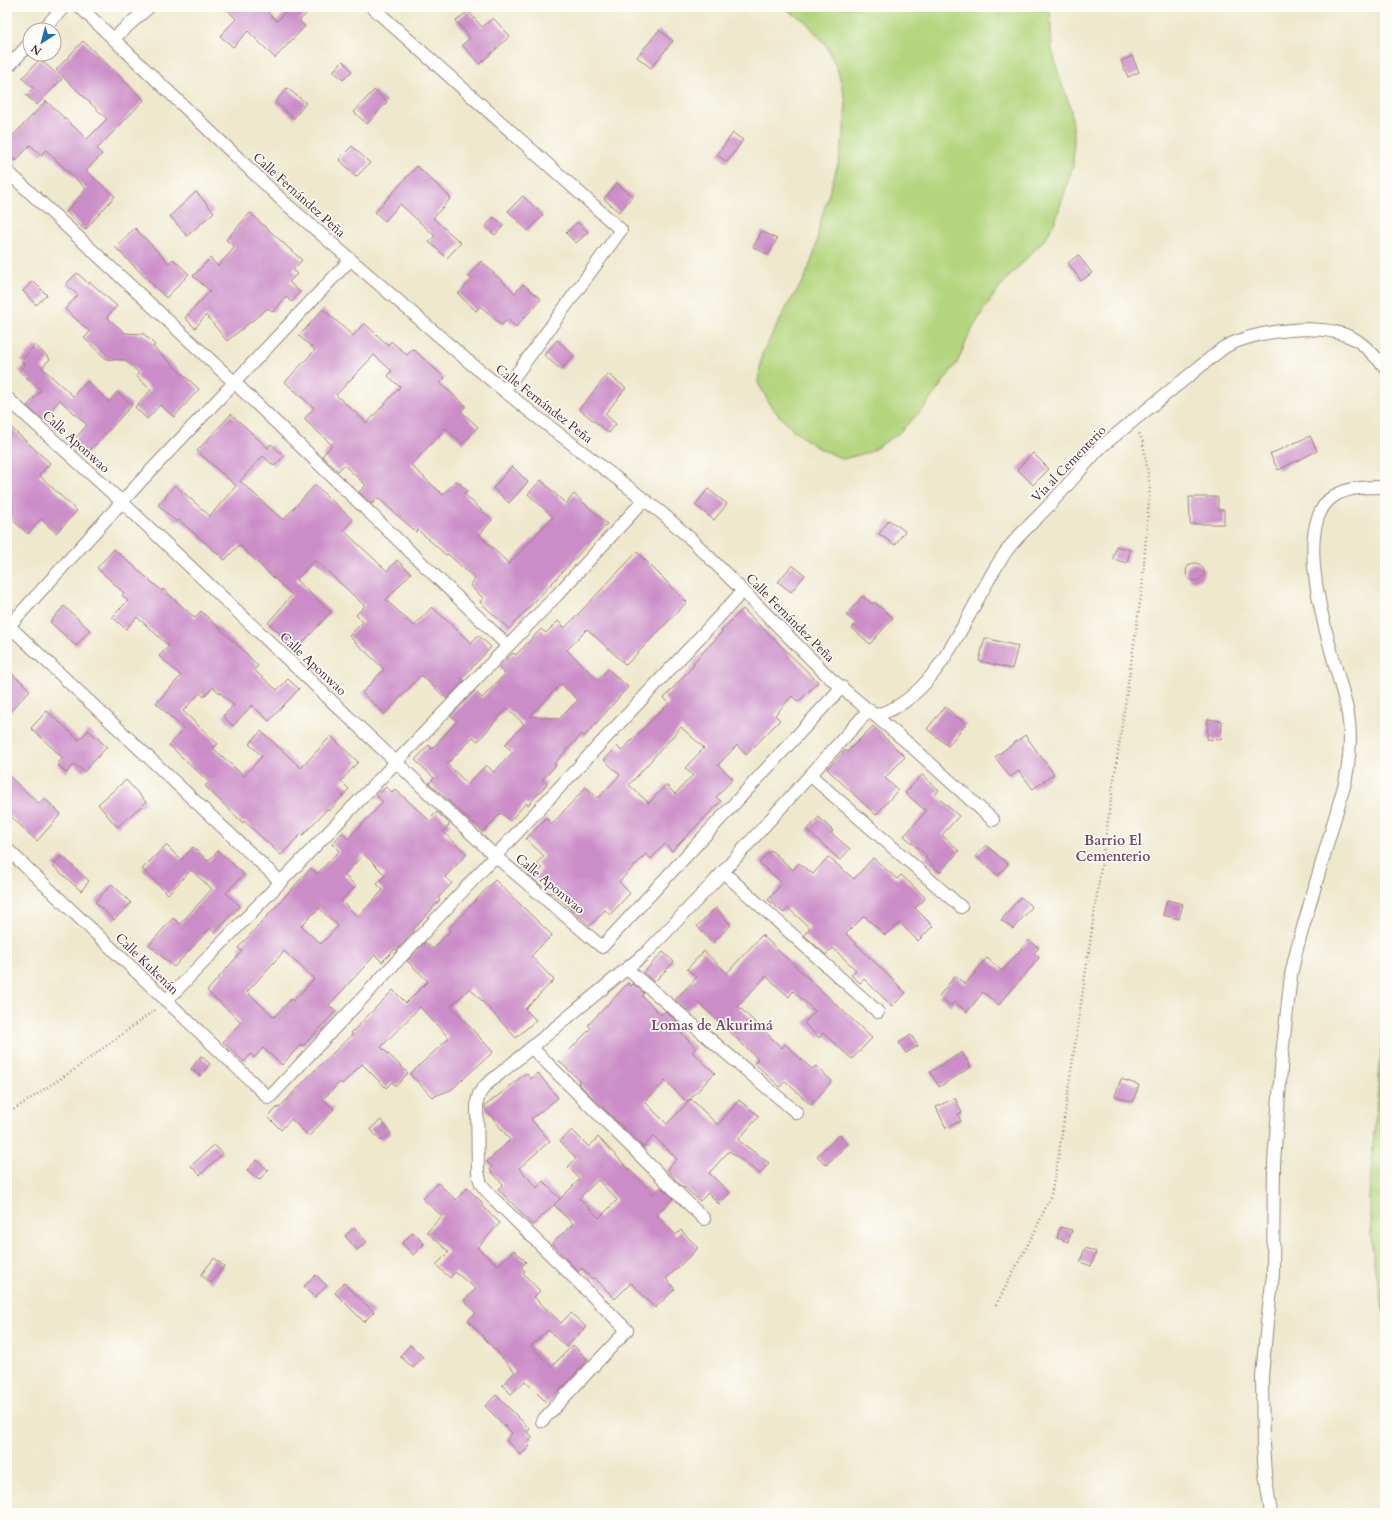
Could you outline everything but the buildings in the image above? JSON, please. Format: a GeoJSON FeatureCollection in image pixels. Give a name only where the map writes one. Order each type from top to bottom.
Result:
{"type":"FeatureCollection","features":[{"type":"Feature","properties":{"kind":"street"},"geometry":{"type":"LineString","coordinates":[[50,22],[64,7]]}},
{"type":"Feature","properties":{"kind":"street","name":"Calle Fernández Peña"},"geometry":{"type":"LineString","coordinates":[[80,7],[285,203],[504,391],[644,500],[693,541],[842,687],[873,712],[993,820]]}},
{"type":"Feature","properties":{"kind":"street"},"geometry":{"type":"LineString","coordinates":[[113,39],[149,7]]}},
{"type":"Feature","properties":{"kind":"street"},"geometry":{"type":"LineString","coordinates":[[372,7],[621,230],[504,391]]}},
{"type":"Feature","properties":{"kind":"street"},"geometry":{"type":"LineString","coordinates":[[7,68],[22,52]]}},
{"type":"Feature","properties":{"kind":"street"},"geometry":{"type":"LineString","coordinates":[[7,171],[235,383],[508,646]]}},
{"type":"Feature","properties":{"kind":"street"},"geometry":{"type":"LineString","coordinates":[[281,882],[8,626],[122,502],[350,260]]}},
{"type":"Feature","properties":{"kind":"street","name":"Vía al Cementerio"},"geometry":{"type":"LineString","coordinates":[[873,712],[888,712],[904,703],[919,689],[950,648],[986,584],[1011,545],[1053,502],[1093,455],[1133,420],[1223,348],[1235,341],[1250,336],[1326,329],[1356,340],[1385,367]]}},
{"type":"Feature","properties":{"kind":"street","name":"Calle Aponwao"},"geometry":{"type":"LineString","coordinates":[[7,398],[122,502],[495,856],[602,947],[842,687]]}},
{"type":"Feature","properties":{"kind":"street"},"geometry":{"type":"LineString","coordinates":[[1271,1513],[1264,1459],[1262,1376],[1273,1275],[1274,1163],[1286,1006],[1291,975],[1298,948],[1350,762],[1351,739],[1348,714],[1320,607],[1314,570],[1314,532],[1323,510],[1334,496],[1348,491],[1385,487]]}},
{"type":"Feature","properties":{"kind":"street"},"geometry":{"type":"LineString","coordinates":[[166,1001],[508,646],[644,500]]}},
{"type":"Feature","properties":{"kind":"street"},"geometry":{"type":"LineString","coordinates":[[495,856],[743,591]]}},
{"type":"Feature","properties":{"kind":"street"},"geometry":{"type":"LineString","coordinates":[[542,1421],[627,1330],[492,1198],[481,1184],[478,1172],[477,1102],[479,1094],[486,1085],[648,951],[723,872],[810,775],[873,712]]}},
{"type":"Feature","properties":{"kind":"street"},"geometry":{"type":"LineString","coordinates":[[810,775],[961,907]]}},
{"type":"Feature","properties":{"kind":"street","name":"Calle Kukenán"},"geometry":{"type":"LineString","coordinates":[[7,850],[269,1098],[495,856]]}},
{"type":"Feature","properties":{"kind":"street"},"geometry":{"type":"LineString","coordinates":[[723,872],[878,1012]]}},
{"type":"Feature","properties":{"kind":"street"},"geometry":{"type":"LineString","coordinates":[[627,969],[797,1113]]}},
{"type":"Feature","properties":{"kind":"street"},"geometry":{"type":"LineString","coordinates":[[532,1048],[704,1219]]}},
{"type":"Feature","properties":{"kind":"path"},"geometry":{"type":"LineString","coordinates":[[996,1305],[1036,1229],[1051,1195],[1058,1160],[1141,596],[1147,539],[1149,478],[1143,443],[1133,420]]}},
{"type":"Feature","properties":{"kind":"path"},"geometry":{"type":"LineString","coordinates":[[7,1114],[82,1064],[166,1001]]}},
{"type":"Feature","properties":{"kind":"green space"},"geometry":{"type":"Polygon","coordinates":[[[783,7],[1050,7],[1052,50],[1060,79],[1071,109],[1074,136],[1073,166],[1056,219],[1046,238],[1004,282],[984,309],[969,335],[957,363],[923,409],[899,433],[870,452],[843,459],[816,447],[792,429],[772,408],[758,383],[762,354],[789,303],[805,278],[815,251],[820,223],[838,164],[844,132],[846,102],[838,71],[826,45],[805,21],[783,7]]]}},
{"type":"Feature","properties":{"kind":"green space"},"geometry":{"type":"Polygon","coordinates":[[[1385,1005],[1385,1312],[1378,1287],[1374,1262],[1371,1237],[1370,1188],[1385,1005]]]}},
{"type":"Feature","properties":{"kind":"district","name":"Barrio El Cementerio"},"geometry":{"type":"Point","coordinates":[1113,848]}},
{"type":"Feature","properties":{"kind":"district","name":"Lomas de Akurimá"},"geometry":{"type":"Point","coordinates":[712,1025]}}]}
